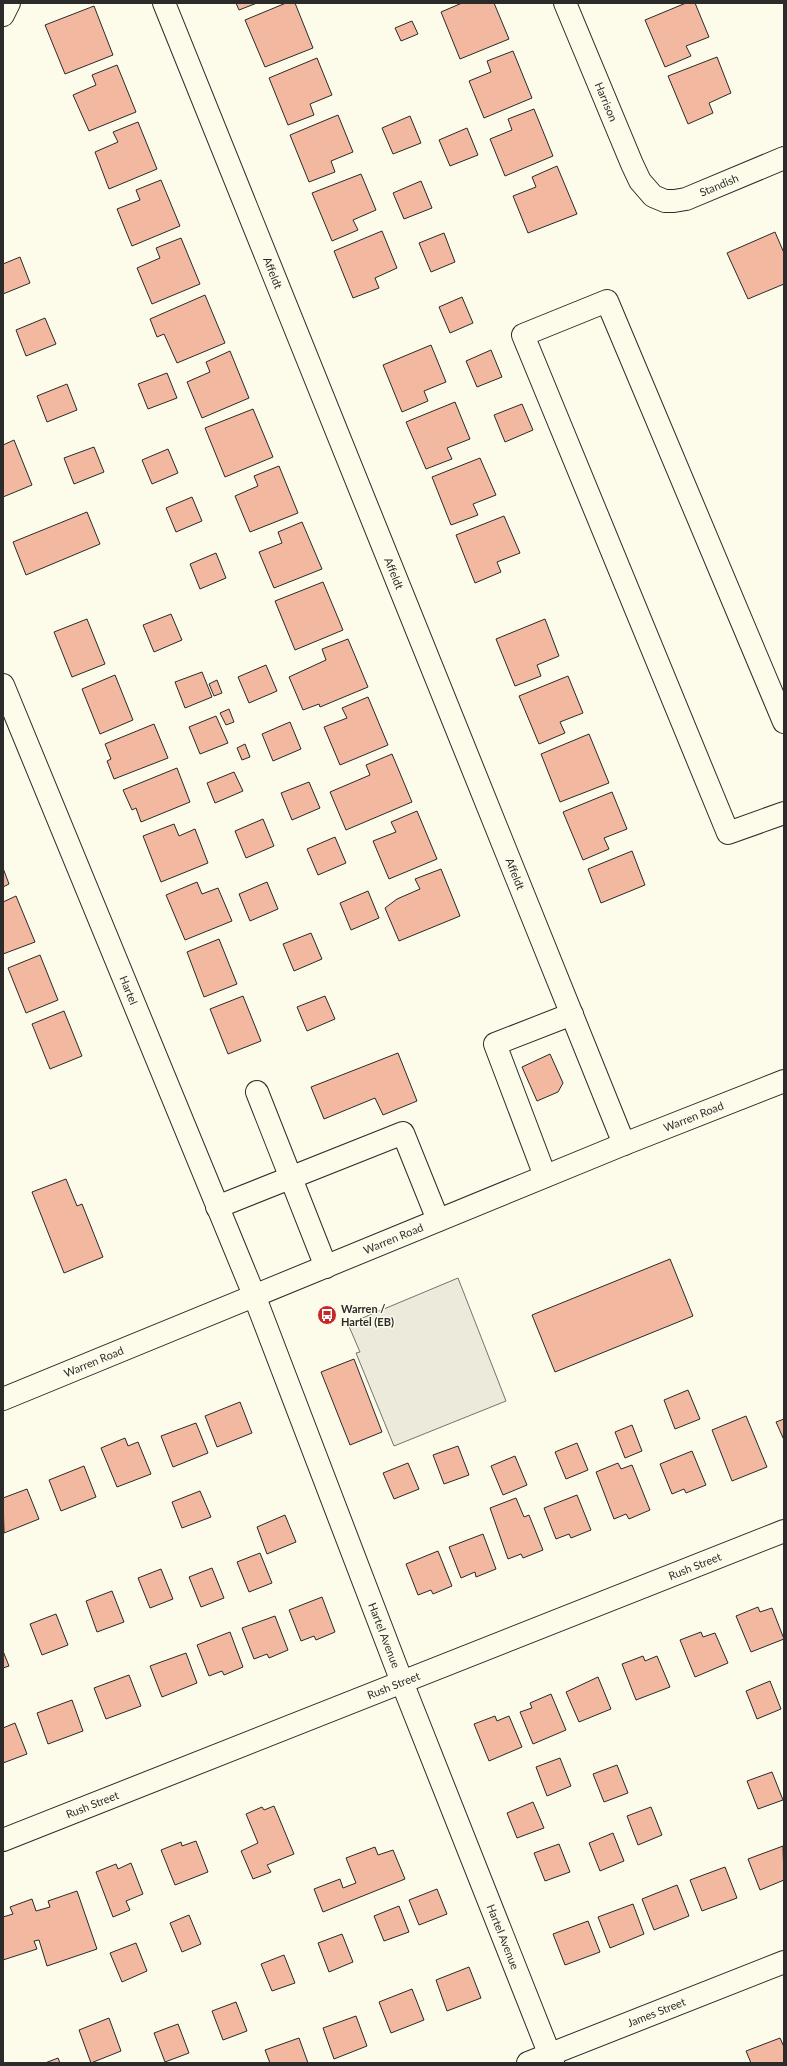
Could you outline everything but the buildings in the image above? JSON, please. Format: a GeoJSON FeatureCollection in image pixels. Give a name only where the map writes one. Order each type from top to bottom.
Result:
{"type":"FeatureCollection","features":[{"type":"Feature","properties":{"kind":"street"},"geometry":{"type":"LineString","coordinates":[[3,14],[9,3]]}},
{"type":"Feature","properties":{"kind":"street","name":"Affeldt"},"geometry":{"type":"LineString","coordinates":[[164,3],[624,1144]]}},
{"type":"Feature","properties":{"kind":"street","name":"Harrison"},"geometry":{"type":"LineString","coordinates":[[565,3],[632,164],[640,181],[653,196]]}},
{"type":"Feature","properties":{"kind":"street","name":"Standish"},"geometry":{"type":"LineString","coordinates":[[653,196],[666,201],[686,199],[784,158]]}},
{"type":"Feature","properties":{"kind":"street"},"geometry":{"type":"LineString","coordinates":[[784,722],[607,301],[523,335],[728,833],[784,813]]}},
{"type":"Feature","properties":{"kind":"street","name":"Hartel"},"geometry":{"type":"LineString","coordinates":[[3,685],[254,1295]]}},
{"type":"Feature","properties":{"kind":"street"},"geometry":{"type":"LineString","coordinates":[[545,1176],[495,1044],[572,1014]]}},
{"type":"Feature","properties":{"kind":"street","name":"Warren Road"},"geometry":{"type":"LineString","coordinates":[[3,1399],[545,1176],[784,1081]]}},
{"type":"Feature","properties":{"kind":"street"},"geometry":{"type":"LineString","coordinates":[[257,1092],[326,1267]]}},
{"type":"Feature","properties":{"kind":"street"},"geometry":{"type":"LineString","coordinates":[[217,1207],[404,1133],[438,1220]]}},
{"type":"Feature","properties":{"kind":"street","name":"Hartel Avenue"},"geometry":{"type":"LineString","coordinates":[[254,1295],[402,1682],[552,2059]]}},
{"type":"Feature","properties":{"kind":"street","name":"Rush Street"},"geometry":{"type":"LineString","coordinates":[[3,1840],[784,1531]]}},
{"type":"Feature","properties":{"kind":"street","name":"James Street"},"geometry":{"type":"LineString","coordinates":[[528,2063],[552,2059],[784,1962]]}},
{"type":"Feature","properties":{"kind":"shaded area"},"geometry":{"type":"Polygon","coordinates":[[[458,1278],[506,1401],[394,1446],[356,1353],[360,1352],[348,1324],[458,1278]]]}},
{"type":"Feature","properties":{"kind":"place","name":"Warren / Hartel (EB)"},"geometry":{"type":"Point","coordinates":[327,1315]}}]}
